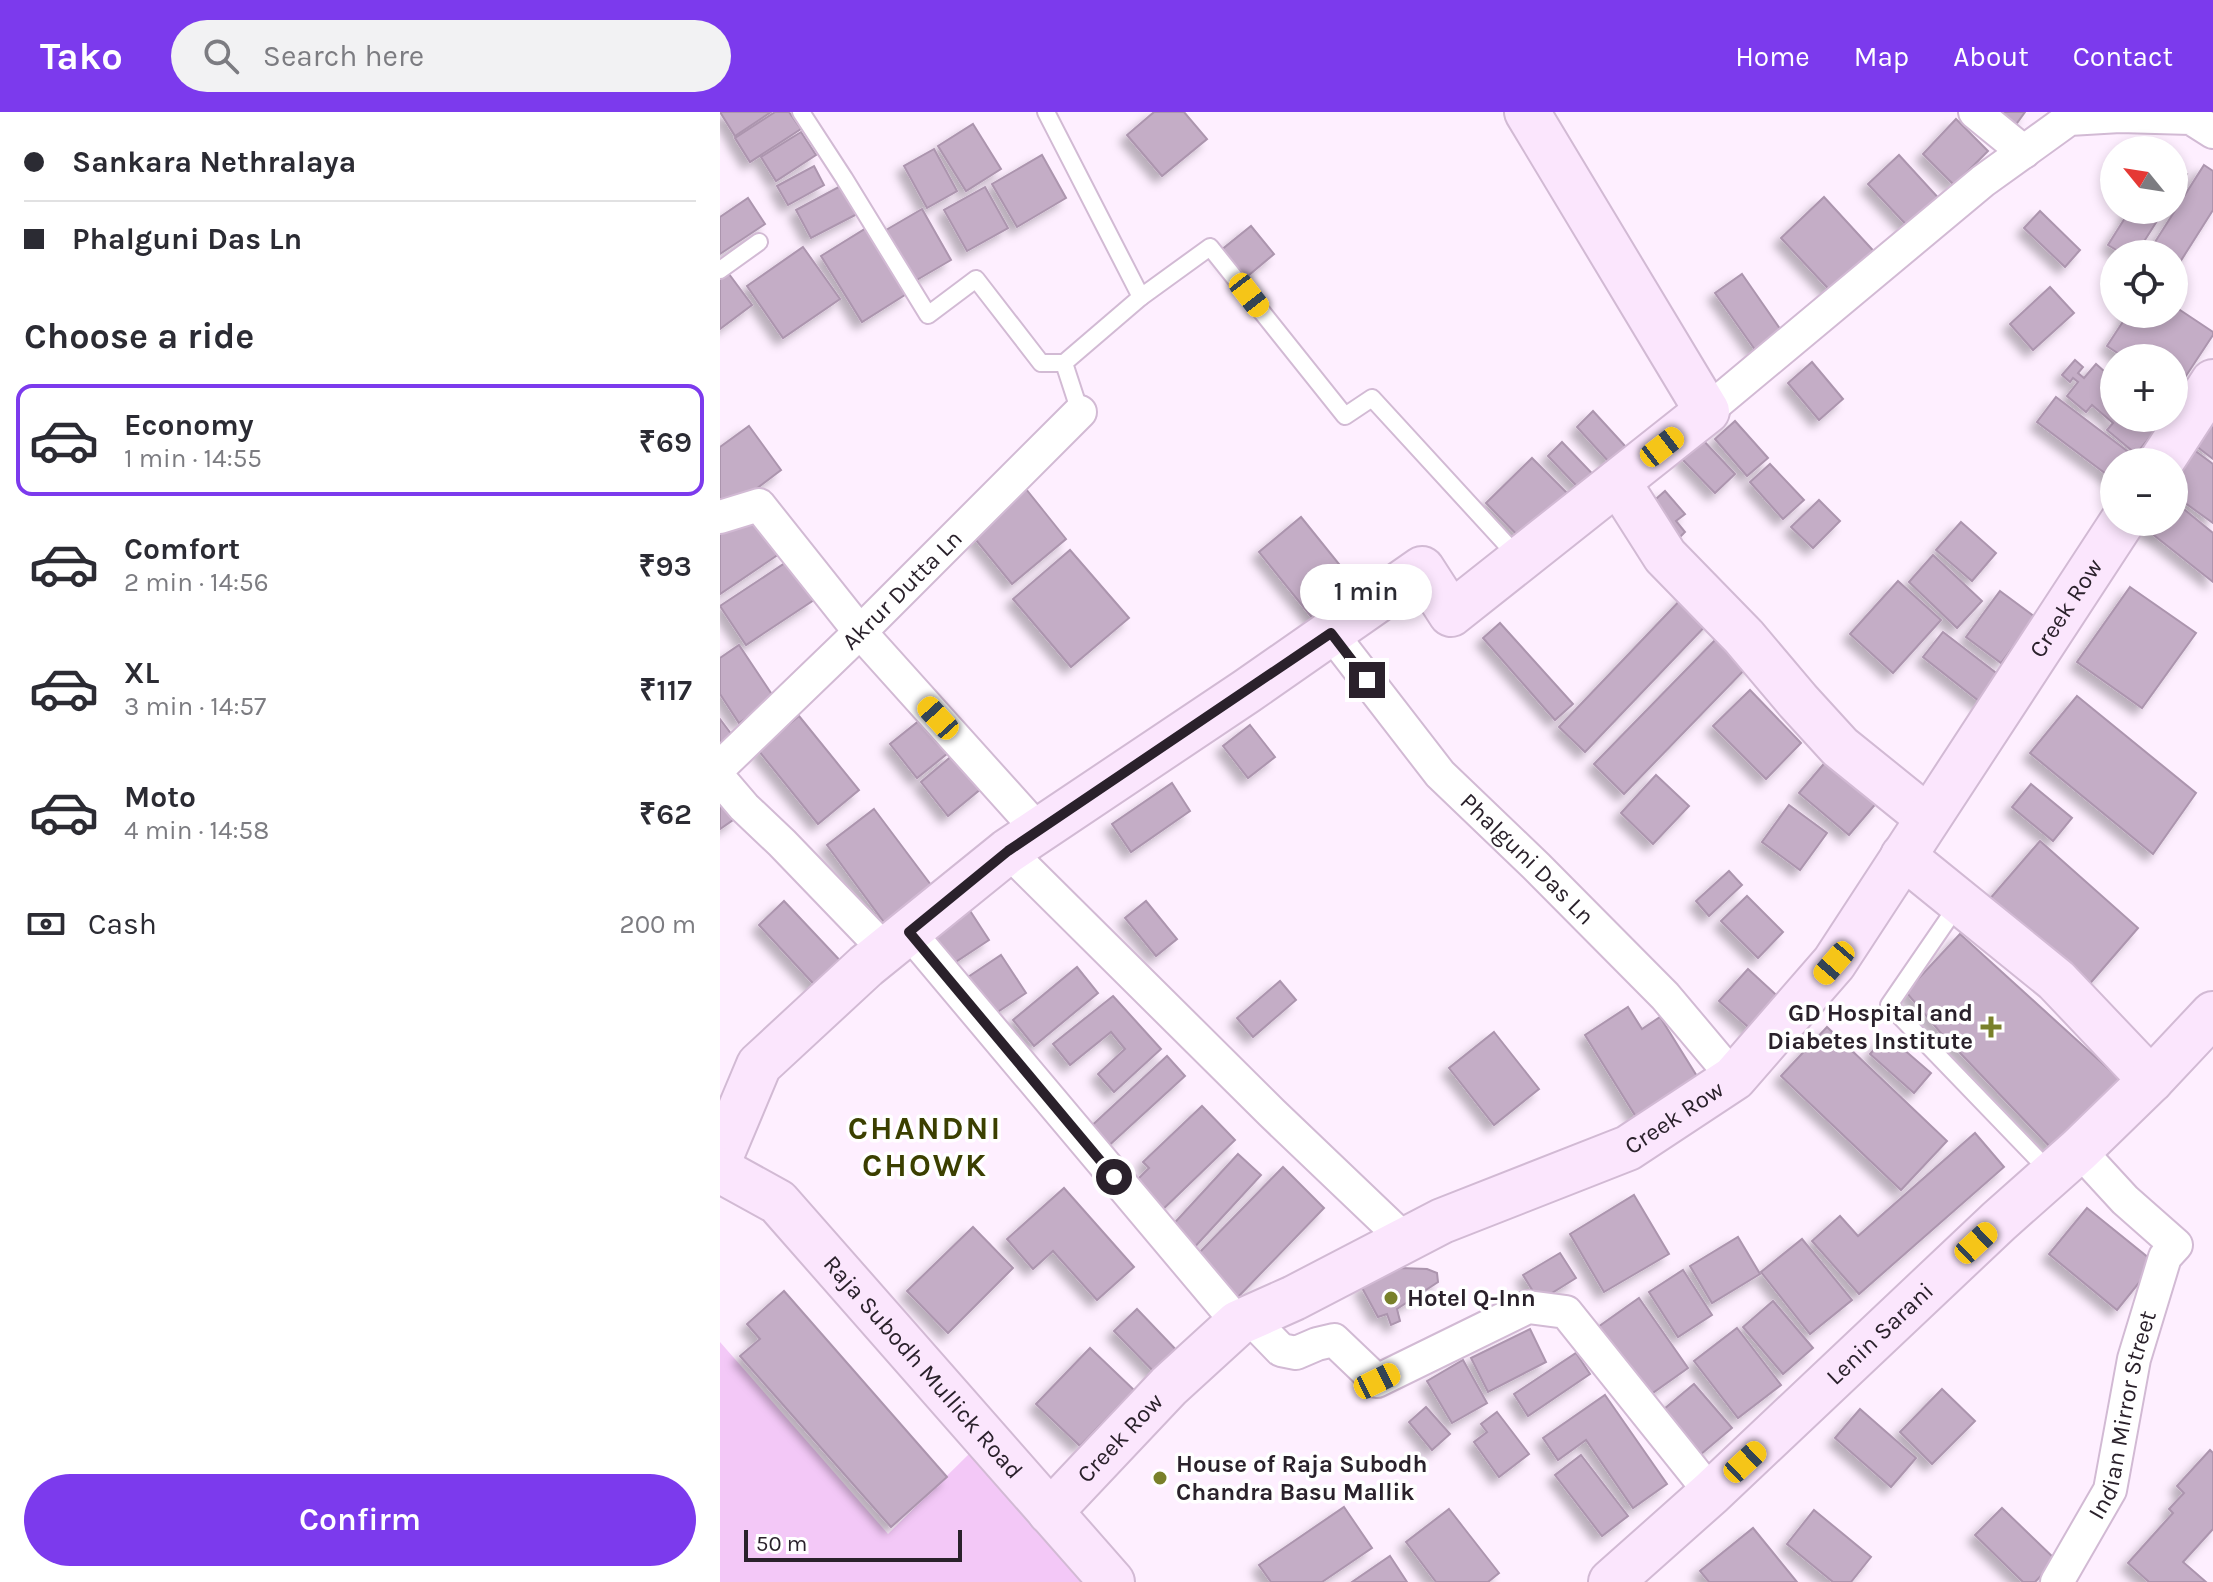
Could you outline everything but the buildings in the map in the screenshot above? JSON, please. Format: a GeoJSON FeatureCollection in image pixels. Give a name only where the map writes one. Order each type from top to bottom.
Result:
{"type":"FeatureCollection","features":[{"type":"Feature","properties":{"kind":"street"},"geometry":{"type":"LineString","coordinates":[[1527,112],[1707,411]]}},
{"type":"Feature","properties":{"kind":"street"},"geometry":{"type":"LineString","coordinates":[[1975,112],[2024,152]]}},
{"type":"Feature","properties":{"kind":"street"},"geometry":{"type":"LineString","coordinates":[[720,1158],[759,1065],[866,966],[1023,840],[1422,569],[1451,614],[1707,411],[1983,181],[2069,119],[2120,116],[2200,121]]}},
{"type":"Feature","properties":{"kind":"street"},"geometry":{"type":"LineString","coordinates":[[2170,448],[2213,382]]}},
{"type":"Feature","properties":{"kind":"street","name":"Akrur Dutta Ln"},"geometry":{"type":"LineString","coordinates":[[720,767],[1080,412]]}},
{"type":"Feature","properties":{"kind":"street"},"geometry":{"type":"LineString","coordinates":[[1618,482],[1665,556],[1744,637],[1840,747],[1928,818]]}},
{"type":"Feature","properties":{"kind":"street"},"geometry":{"type":"LineString","coordinates":[[720,517],[759,505],[1023,840],[1283,1123],[1405,1240]]}},
{"type":"Feature","properties":{"kind":"street","name":"Creek Row"},"geometry":{"type":"LineString","coordinates":[[1050,1512],[1169,1386],[1244,1320],[1294,1298],[1442,1221],[1628,1148],[1734,1078],[1834,963],[2113,536]]}},
{"type":"Feature","properties":{"kind":"street","name":"Phalguni Das Ln"},"geometry":{"type":"LineString","coordinates":[[1331,633],[1440,774],[1665,996],[1734,1078]]}},
{"type":"Feature","properties":{"kind":"street"},"geometry":{"type":"LineString","coordinates":[[720,779],[782,843],[897,942],[1244,1320],[1281,1350],[1296,1353],[1334,1340],[1377,1381],[1528,1307],[1566,1312],[1711,1493]]}},
{"type":"Feature","properties":{"kind":"street"},"geometry":{"type":"LineString","coordinates":[[1903,856],[2056,980],[2151,1080]]}},
{"type":"Feature","properties":{"kind":"street","name":"Lenin Sarani"},"geometry":{"type":"LineString","coordinates":[[1611,1582],[1711,1493],[2066,1162],[2151,1080],[2213,1014]]}},
{"type":"Feature","properties":{"kind":"street","name":"Indian Mirror Street"},"geometry":{"type":"LineString","coordinates":[[2057,1582],[2110,1490],[2134,1359],[2165,1257],[2176,1245],[2125,1200],[2066,1162]]}},
{"type":"Feature","properties":{"kind":"street","name":"Raja Subodh Mullick Road"},"geometry":{"type":"LineString","coordinates":[[720,1170],[778,1202],[1112,1582]]}},
{"type":"Feature","properties":{"kind":"lane"},"geometry":{"type":"LineString","coordinates":[[801,112],[928,315],[976,279],[1041,363],[1064,363],[1141,297],[1210,247],[1345,416],[1372,398],[1520,559]]}},
{"type":"Feature","properties":{"kind":"lane"},"geometry":{"type":"LineString","coordinates":[[1046,112],[1141,297]]}},
{"type":"Feature","properties":{"kind":"lane"},"geometry":{"type":"LineString","coordinates":[[720,270],[759,242]]}},
{"type":"Feature","properties":{"kind":"lane"},"geometry":{"type":"LineString","coordinates":[[1064,363],[1080,412]]}},
{"type":"Feature","properties":{"kind":"lane"},"geometry":{"type":"LineString","coordinates":[[1960,902],[1889,1005],[2066,1162]]}},
{"type":"Feature","properties":{"kind":"shaded area"},"geometry":{"type":"Polygon","coordinates":[[[720,1342],[888,1534],[970,1453],[1083,1582],[720,1582],[720,1342]]]}},
{"type":"Feature","properties":{"kind":"place","name":"GD Hospital and Diabetes Institute"},"geometry":{"type":"Point","coordinates":[1991,1027]}},
{"type":"Feature","properties":{"kind":"place","name":"Hotel Q-Inn"},"geometry":{"type":"Point","coordinates":[1391,1298]}},
{"type":"Feature","properties":{"kind":"place","name":"House of Raja Subodh Chandra Basu Mallik"},"geometry":{"type":"Point","coordinates":[1160,1478]}},
{"type":"Feature","properties":{"kind":"district","name":"CHANDNI CHOWK"},"geometry":{"type":"Point","coordinates":[925,1146]}},
{"type":"Feature","properties":{"kind":"route"},"geometry":{"type":"LineString","coordinates":[[1114,1177],[909,932],[1008,851],[1331,633],[1367,680]]}}]}
